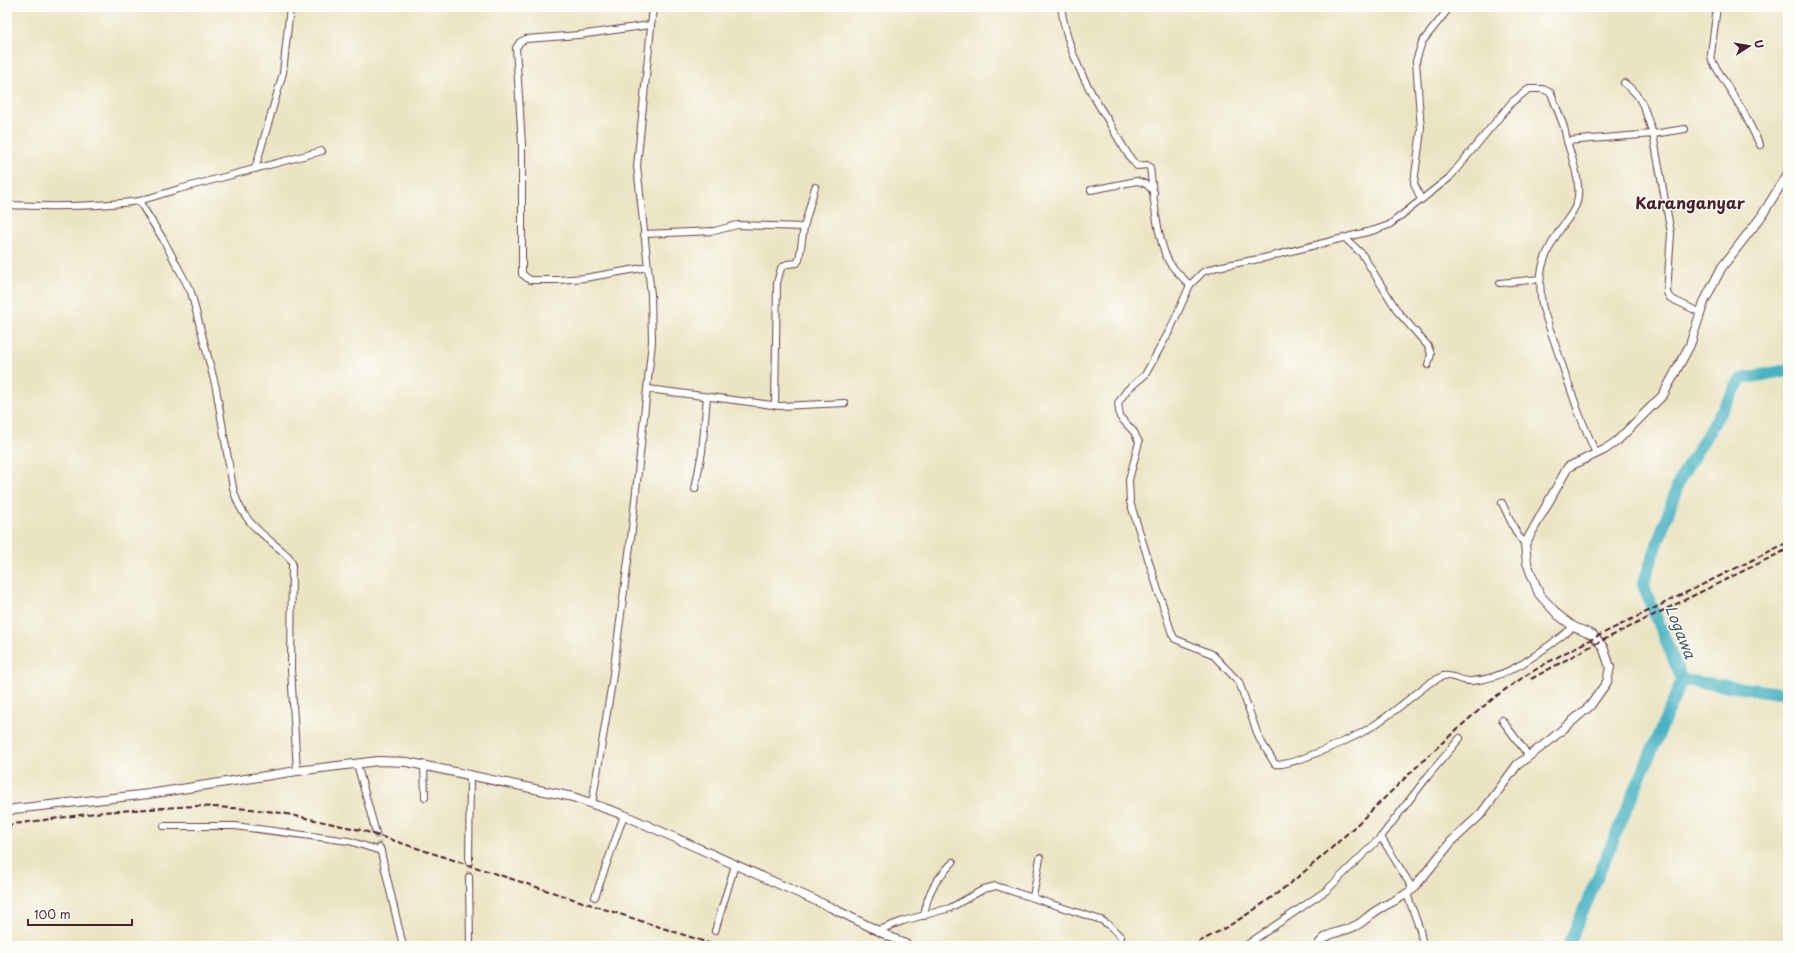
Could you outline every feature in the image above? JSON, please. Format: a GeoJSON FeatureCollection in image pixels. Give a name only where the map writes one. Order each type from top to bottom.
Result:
{"type":"FeatureCollection","features":[{"type":"Feature","properties":{"kind":"street"},"geometry":{"type":"LineString","coordinates":[[255,169],[283,73],[290,7]]}},
{"type":"Feature","properties":{"kind":"street"},"geometry":{"type":"LineString","coordinates":[[592,804],[612,682],[631,538],[653,333],[648,267],[637,166],[650,24],[653,7]]}},
{"type":"Feature","properties":{"kind":"street"},"geometry":{"type":"LineString","coordinates":[[1061,7],[1066,36],[1081,74],[1137,166],[1149,166],[1161,240],[1166,257],[1170,264],[1190,285]]}},
{"type":"Feature","properties":{"kind":"street"},"geometry":{"type":"LineString","coordinates":[[1421,200],[1414,183],[1421,130],[1416,61],[1422,42],[1450,7]]}},
{"type":"Feature","properties":{"kind":"street"},"geometry":{"type":"LineString","coordinates":[[1717,7],[1711,54],[1712,61],[1743,112],[1760,145]]}},
{"type":"Feature","properties":{"kind":"street"},"geometry":{"type":"LineString","coordinates":[[648,267],[584,278],[557,280],[530,280],[522,274],[522,145],[516,48],[520,42],[526,39],[579,35],[650,24]]}},
{"type":"Feature","properties":{"kind":"street"},"geometry":{"type":"LineString","coordinates":[[1624,83],[1635,90],[1640,98],[1653,134],[1671,233],[1667,293],[1670,298],[1698,312]]}},
{"type":"Feature","properties":{"kind":"street"},"geometry":{"type":"LineString","coordinates":[[1574,627],[1511,670],[1499,676],[1469,682],[1443,676],[1430,682],[1361,733],[1302,758],[1283,764],[1277,764],[1272,761],[1259,738],[1239,682],[1212,654],[1180,641],[1173,636],[1130,502],[1129,480],[1139,442],[1134,432],[1120,416],[1118,403],[1127,390],[1141,379],[1151,364],[1190,285],[1198,275],[1210,269],[1345,238],[1389,224],[1457,170],[1474,146],[1512,102],[1529,89],[1543,89],[1551,93],[1564,127],[1577,182],[1577,202],[1548,249],[1540,279],[1540,296],[1543,309],[1578,411],[1594,449]]}},
{"type":"Feature","properties":{"kind":"street"},"geometry":{"type":"LineString","coordinates":[[1567,141],[1685,130]]}},
{"type":"Feature","properties":{"kind":"street"},"geometry":{"type":"LineString","coordinates":[[7,205],[39,206],[118,204],[139,201],[322,151]]}},
{"type":"Feature","properties":{"kind":"street"},"geometry":{"type":"LineString","coordinates":[[1525,544],[1564,472],[1572,464],[1594,449],[1622,437],[1663,395],[1690,345],[1698,312],[1722,267],[1761,217],[1788,173]]}},
{"type":"Feature","properties":{"kind":"street"},"geometry":{"type":"LineString","coordinates":[[1091,190],[1137,181],[1146,184],[1154,192]]}},
{"type":"Feature","properties":{"kind":"street"},"geometry":{"type":"LineString","coordinates":[[775,405],[777,283],[781,268],[787,264],[797,263],[799,260],[804,227],[815,187]]}},
{"type":"Feature","properties":{"kind":"street"},"geometry":{"type":"LineString","coordinates":[[139,201],[163,239],[191,292],[216,388],[237,502],[252,526],[289,557],[292,564],[291,670],[297,771]]}},
{"type":"Feature","properties":{"kind":"street"},"geometry":{"type":"LineString","coordinates":[[644,234],[714,232],[737,225],[804,227]]}},
{"type":"Feature","properties":{"kind":"street"},"geometry":{"type":"LineString","coordinates":[[1345,238],[1362,254],[1398,312],[1428,346],[1431,354],[1428,365]]}},
{"type":"Feature","properties":{"kind":"street"},"geometry":{"type":"LineString","coordinates":[[1500,284],[1540,279]]}},
{"type":"Feature","properties":{"kind":"street"},"geometry":{"type":"LineString","coordinates":[[648,389],[775,405],[845,403]]}},
{"type":"Feature","properties":{"kind":"street"},"geometry":{"type":"LineString","coordinates":[[695,489],[704,437],[706,396]]}},
{"type":"Feature","properties":{"kind":"street"},"geometry":{"type":"LineString","coordinates":[[1318,946],[1322,940],[1333,933],[1355,926],[1372,913],[1410,892],[1451,842],[1481,814],[1513,769],[1528,755],[1549,741],[1590,706],[1607,682],[1610,668],[1603,647],[1593,635],[1574,627],[1550,608],[1539,594],[1527,563],[1525,544],[1517,534],[1502,504]]}},
{"type":"Feature","properties":{"kind":"street"},"geometry":{"type":"LineString","coordinates":[[1502,720],[1528,755]]}},
{"type":"Feature","properties":{"kind":"street"},"geometry":{"type":"LineString","coordinates":[[1245,946],[1297,913],[1327,890],[1381,837],[1428,776],[1460,738]]}},
{"type":"Feature","properties":{"kind":"street"},"geometry":{"type":"LineString","coordinates":[[9,810],[149,794],[297,771],[357,764],[402,761],[470,774],[573,797],[624,815],[879,930],[909,946]]}},
{"type":"Feature","properties":{"kind":"street"},"geometry":{"type":"LineString","coordinates":[[357,764],[376,833]]}},
{"type":"Feature","properties":{"kind":"street"},"geometry":{"type":"LineString","coordinates":[[424,765],[425,797]]}},
{"type":"Feature","properties":{"kind":"street"},"geometry":{"type":"LineString","coordinates":[[469,862],[470,774]]}},
{"type":"Feature","properties":{"kind":"street"},"geometry":{"type":"LineString","coordinates":[[595,897],[624,815]]}},
{"type":"Feature","properties":{"kind":"street"},"geometry":{"type":"LineString","coordinates":[[164,826],[236,826],[349,841],[380,849],[403,946]]}},
{"type":"Feature","properties":{"kind":"street"},"geometry":{"type":"LineString","coordinates":[[1381,837],[1410,892],[1423,946]]}},
{"type":"Feature","properties":{"kind":"street"},"geometry":{"type":"LineString","coordinates":[[1033,897],[1040,858]]}},
{"type":"Feature","properties":{"kind":"street"},"geometry":{"type":"LineString","coordinates":[[924,916],[928,894],[943,873],[954,862]]}},
{"type":"Feature","properties":{"kind":"street"},"geometry":{"type":"LineString","coordinates":[[715,931],[735,865]]}},
{"type":"Feature","properties":{"kind":"street"},"geometry":{"type":"LineString","coordinates":[[469,877],[470,946]]}},
{"type":"Feature","properties":{"kind":"street"},"geometry":{"type":"LineString","coordinates":[[879,930],[903,921],[950,908],[990,886],[1000,886],[1101,920],[1109,924],[1121,937]]}},
{"type":"Feature","properties":{"kind":"waterway","name":"Logawa"},"geometry":{"type":"LineString","coordinates":[[1568,946],[1682,680],[1643,585],[1680,479],[1741,379],[1788,370]]}},
{"type":"Feature","properties":{"kind":"waterway"},"geometry":{"type":"LineString","coordinates":[[1682,680],[1788,694]]}},
{"type":"Feature","properties":{"kind":"tunnel"},"geometry":{"type":"LineString","coordinates":[[376,833],[380,848]]}},
{"type":"Feature","properties":{"kind":"tunnel"},"geometry":{"type":"LineString","coordinates":[[469,862],[469,877]]}},
{"type":"Feature","properties":{"kind":"railway"},"geometry":{"type":"LineString","coordinates":[[1190,946],[1233,923],[1273,896],[1311,866],[1347,834],[1452,734],[1506,689],[1577,646],[1788,542]]}},
{"type":"Feature","properties":{"kind":"railway"},"geometry":{"type":"LineString","coordinates":[[1531,679],[1593,645],[1788,549]]}},
{"type":"Feature","properties":{"kind":"railway"},"geometry":{"type":"LineString","coordinates":[[7,825],[103,812],[194,806],[251,809],[282,813],[361,830],[718,946]]}},
{"type":"Feature","properties":{"kind":"district","name":"Karanganyar"},"geometry":{"type":"Point","coordinates":[1690,203]}}]}
